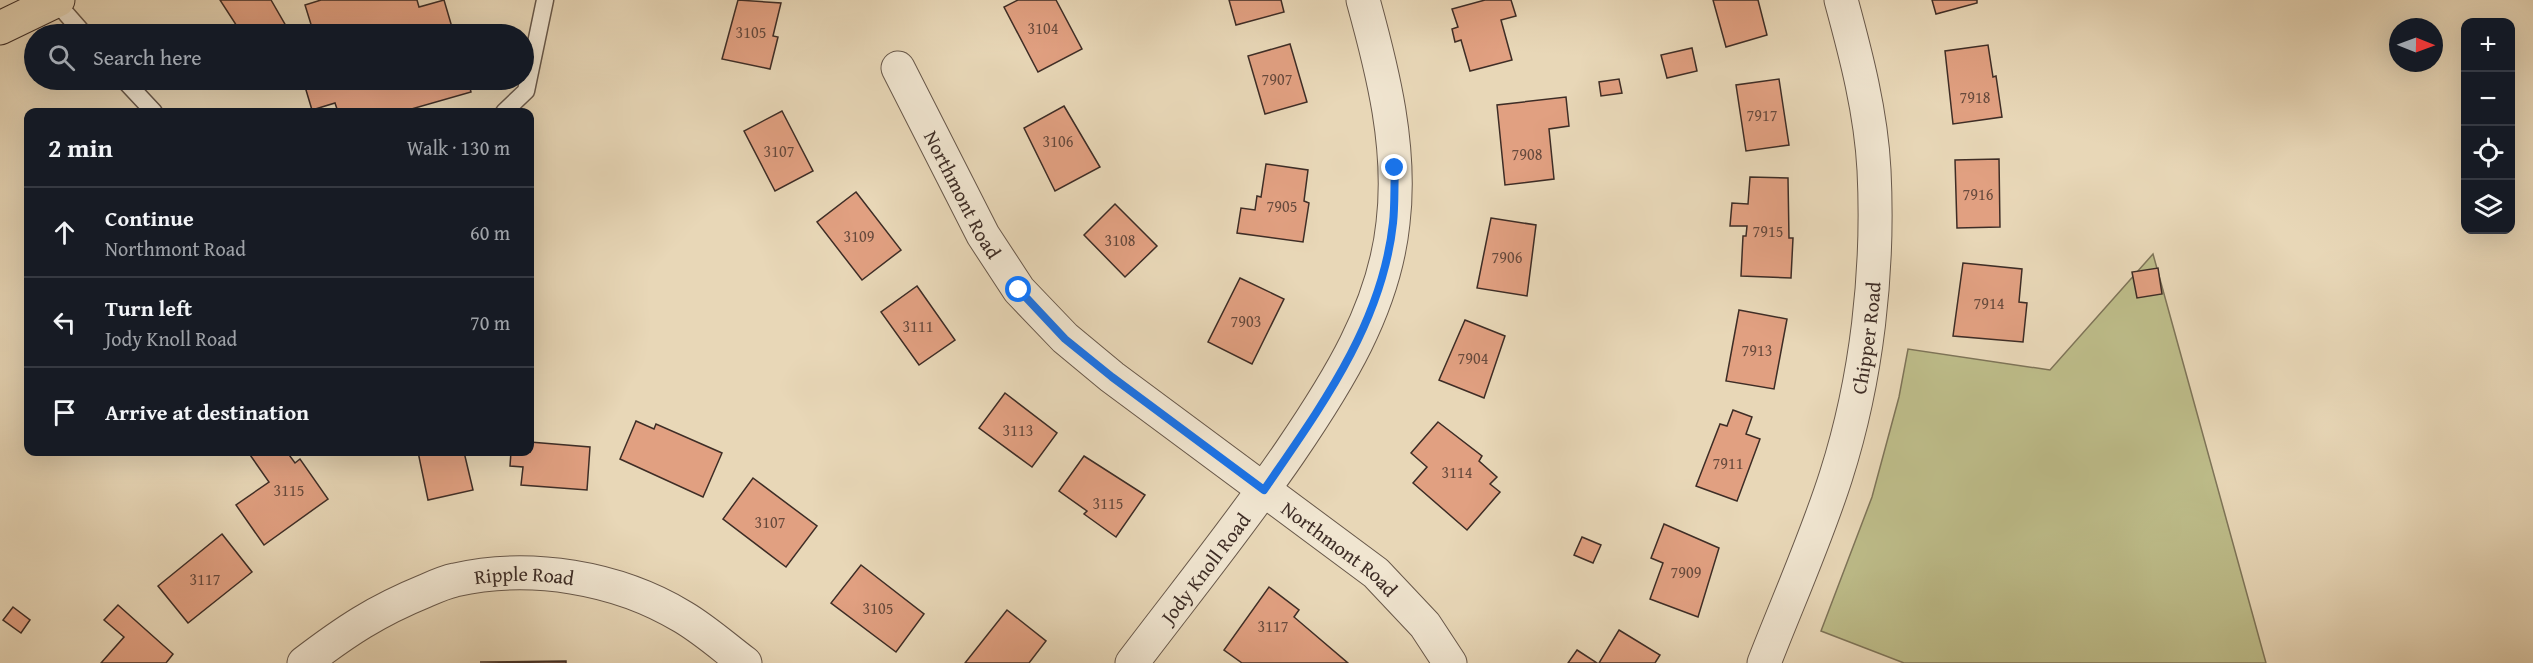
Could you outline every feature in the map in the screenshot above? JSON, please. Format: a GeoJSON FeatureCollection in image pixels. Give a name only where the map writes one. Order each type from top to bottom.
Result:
{"type":"FeatureCollection","features":[{"type":"Feature","properties":{"kind":"main road"},"geometry":{"type":"LineString","coordinates":[[0,28],[56,1]]}},
{"type":"Feature","properties":{"kind":"street","name":"Jody Knoll Road"},"geometry":{"type":"LineString","coordinates":[[1132,663],[1264,490],[1331,392],[1361,337],[1380,282],[1393,224],[1395,168],[1389,110],[1363,0]]}},
{"type":"Feature","properties":{"kind":"street","name":"Chipper Road"},"geometry":{"type":"LineString","coordinates":[[1764,663],[1836,476],[1858,389],[1868,311],[1875,241],[1874,168],[1865,99],[1841,0]]}},
{"type":"Feature","properties":{"kind":"street","name":"Northmont Road"},"geometry":{"type":"LineString","coordinates":[[898,68],[983,235],[1019,290],[1065,339],[1112,377],[1376,573],[1425,625],[1450,663]]}},
{"type":"Feature","properties":{"kind":"street","name":"Ripple Road"},"geometry":{"type":"LineString","coordinates":[[304,663],[353,625],[402,601],[453,580],[507,573],[567,576],[628,590],[683,617],[745,663]]}},
{"type":"Feature","properties":{"kind":"lane"},"geometry":{"type":"LineString","coordinates":[[534,53],[545,0]]}},
{"type":"Feature","properties":{"kind":"lane"},"geometry":{"type":"LineString","coordinates":[[56,1],[76,24]]}},
{"type":"Feature","properties":{"kind":"lane"},"geometry":{"type":"LineString","coordinates":[[133,90],[150,108]]}},
{"type":"Feature","properties":{"kind":"lane"},"geometry":{"type":"LineString","coordinates":[[508,108],[526,90]]}},
{"type":"Feature","properties":{"kind":"shaded area"},"geometry":{"type":"Polygon","coordinates":[[[2153,254],[2266,663],[1904,663],[1821,631],[1872,497],[1899,397],[1908,349],[2050,370],[2153,254]]]}},
{"type":"Feature","properties":{"kind":"building"},"geometry":{"type":"Polygon","coordinates":[[[220,0],[271,0],[285,24],[236,24],[220,0]]]}},
{"type":"Feature","properties":{"kind":"building"},"geometry":{"type":"Polygon","coordinates":[[[321,0],[417,0],[419,7],[444,0],[451,24],[311,24],[305,5],[321,0]]]}},
{"type":"Feature","properties":{"kind":"building"},"geometry":{"type":"Polygon","coordinates":[[[738,0],[781,3],[773,36],[778,37],[770,69],[722,59],[738,0]]]}},
{"type":"Feature","properties":{"kind":"building"},"geometry":{"type":"Polygon","coordinates":[[[1018,0],[1056,0],[1082,49],[1038,72],[1004,7],[1018,0]]]}},
{"type":"Feature","properties":{"kind":"building"},"geometry":{"type":"Polygon","coordinates":[[[1229,0],[1281,0],[1284,12],[1236,25],[1229,0]]]}},
{"type":"Feature","properties":{"kind":"building"},"geometry":{"type":"Polygon","coordinates":[[[1485,0],[1511,0],[1516,16],[1501,20],[1512,60],[1470,71],[1461,40],[1455,42],[1452,29],[1458,27],[1452,9],[1485,0]]]}},
{"type":"Feature","properties":{"kind":"building"},"geometry":{"type":"Polygon","coordinates":[[[1713,0],[1758,0],[1767,35],[1726,47],[1713,0]]]}},
{"type":"Feature","properties":{"kind":"building"},"geometry":{"type":"Polygon","coordinates":[[[1932,0],[1977,0],[1977,3],[1936,14],[1932,0]]]}},
{"type":"Feature","properties":{"kind":"building"},"geometry":{"type":"Polygon","coordinates":[[[1290,44],[1307,102],[1265,114],[1248,56],[1290,44]]]}},
{"type":"Feature","properties":{"kind":"building"},"geometry":{"type":"Polygon","coordinates":[[[1988,45],[1993,77],[1996,76],[2002,117],[1953,124],[1945,51],[1988,45]]]}},
{"type":"Feature","properties":{"kind":"building"},"geometry":{"type":"Polygon","coordinates":[[[1692,48],[1697,71],[1667,78],[1661,55],[1692,48]]]}},
{"type":"Feature","properties":{"kind":"building"},"geometry":{"type":"Polygon","coordinates":[[[1619,79],[1622,93],[1601,96],[1599,82],[1619,79]]]}},
{"type":"Feature","properties":{"kind":"building"},"geometry":{"type":"Polygon","coordinates":[[[1779,79],[1789,145],[1746,151],[1736,85],[1779,79]]]}},
{"type":"Feature","properties":{"kind":"building"},"geometry":{"type":"Polygon","coordinates":[[[306,90],[470,90],[471,92],[415,108],[337,108],[335,103],[311,108],[306,90]]]}},
{"type":"Feature","properties":{"kind":"building"},"geometry":{"type":"Polygon","coordinates":[[[1566,97],[1569,126],[1549,129],[1554,179],[1505,185],[1497,105],[1566,97]]]}},
{"type":"Feature","properties":{"kind":"building"},"geometry":{"type":"Polygon","coordinates":[[[1064,106],[1100,167],[1055,191],[1024,128],[1064,106]]]}},
{"type":"Feature","properties":{"kind":"building"},"geometry":{"type":"Polygon","coordinates":[[[782,111],[813,171],[775,191],[744,131],[782,111]]]}},
{"type":"Feature","properties":{"kind":"building"},"geometry":{"type":"Polygon","coordinates":[[[1999,159],[2000,227],[1957,228],[1955,160],[1999,159]]]}},
{"type":"Feature","properties":{"kind":"building"},"geometry":{"type":"Polygon","coordinates":[[[1266,164],[1308,170],[1304,201],[1309,203],[1303,242],[1237,233],[1241,208],[1255,210],[1257,196],[1261,197],[1266,164]]]}},
{"type":"Feature","properties":{"kind":"building"},"geometry":{"type":"Polygon","coordinates":[[[1750,177],[1788,178],[1789,238],[1793,238],[1791,278],[1741,276],[1743,236],[1746,236],[1747,226],[1730,226],[1732,203],[1748,204],[1750,177]]]}},
{"type":"Feature","properties":{"kind":"building"},"geometry":{"type":"Polygon","coordinates":[[[856,192],[901,250],[862,280],[817,222],[856,192]]]}},
{"type":"Feature","properties":{"kind":"building"},"geometry":{"type":"Polygon","coordinates":[[[1115,204],[1157,246],[1125,277],[1084,235],[1115,204]]]}},
{"type":"Feature","properties":{"kind":"building"},"geometry":{"type":"Polygon","coordinates":[[[1491,218],[1536,225],[1527,296],[1477,288],[1491,218]]]}},
{"type":"Feature","properties":{"kind":"building"},"geometry":{"type":"Polygon","coordinates":[[[1963,263],[2022,269],[2019,302],[2027,303],[2023,342],[1953,336],[1963,263]]]}},
{"type":"Feature","properties":{"kind":"building"},"geometry":{"type":"Polygon","coordinates":[[[2158,268],[2162,294],[2137,298],[2132,272],[2158,268]]]}},
{"type":"Feature","properties":{"kind":"building"},"geometry":{"type":"Polygon","coordinates":[[[1240,278],[1284,299],[1252,364],[1208,342],[1240,278]]]}},
{"type":"Feature","properties":{"kind":"building"},"geometry":{"type":"Polygon","coordinates":[[[917,286],[955,340],[919,365],[881,312],[917,286]]]}},
{"type":"Feature","properties":{"kind":"building"},"geometry":{"type":"Polygon","coordinates":[[[1739,310],[1787,319],[1774,389],[1726,381],[1739,310]]]}},
{"type":"Feature","properties":{"kind":"building"},"geometry":{"type":"Polygon","coordinates":[[[1465,320],[1505,336],[1484,398],[1439,380],[1465,320]]]}},
{"type":"Feature","properties":{"kind":"building"},"geometry":{"type":"Polygon","coordinates":[[[1005,393],[1057,433],[1032,467],[979,428],[1005,393]]]}},
{"type":"Feature","properties":{"kind":"building"},"geometry":{"type":"Polygon","coordinates":[[[1733,410],[1752,417],[1746,434],[1760,439],[1737,501],[1696,486],[1720,424],[1727,426],[1733,410]]]}},
{"type":"Feature","properties":{"kind":"building"},"geometry":{"type":"Polygon","coordinates":[[[636,421],[654,429],[656,424],[722,453],[703,497],[620,459],[636,421]]]}},
{"type":"Feature","properties":{"kind":"building"},"geometry":{"type":"Polygon","coordinates":[[[1438,422],[1482,456],[1479,461],[1497,477],[1490,484],[1500,492],[1467,530],[1413,483],[1427,467],[1411,453],[1438,422]]]}},
{"type":"Feature","properties":{"kind":"building"},"geometry":{"type":"Polygon","coordinates":[[[534,442],[590,447],[587,490],[521,485],[523,467],[510,466],[511,456],[534,456],[534,442]]]}},
{"type":"Feature","properties":{"kind":"building"},"geometry":{"type":"Polygon","coordinates":[[[251,456],[290,456],[295,463],[300,459],[328,499],[264,545],[236,505],[269,482],[251,456]]]}},
{"type":"Feature","properties":{"kind":"building"},"geometry":{"type":"Polygon","coordinates":[[[419,456],[465,456],[473,490],[428,500],[419,456]]]}},
{"type":"Feature","properties":{"kind":"building"},"geometry":{"type":"Polygon","coordinates":[[[1084,456],[1145,495],[1116,537],[1084,514],[1087,511],[1059,491],[1084,456]]]}},
{"type":"Feature","properties":{"kind":"building"},"geometry":{"type":"Polygon","coordinates":[[[753,478],[817,526],[786,567],[723,519],[753,478]]]}},
{"type":"Feature","properties":{"kind":"building"},"geometry":{"type":"Polygon","coordinates":[[[1664,524],[1719,548],[1698,617],[1650,599],[1663,563],[1651,558],[1664,524]]]}},
{"type":"Feature","properties":{"kind":"building"},"geometry":{"type":"Polygon","coordinates":[[[222,534],[252,572],[188,623],[158,586],[222,534]]]}},
{"type":"Feature","properties":{"kind":"building"},"geometry":{"type":"Polygon","coordinates":[[[1582,537],[1601,545],[1593,563],[1574,555],[1582,537]]]}},
{"type":"Feature","properties":{"kind":"building"},"geometry":{"type":"Polygon","coordinates":[[[861,565],[924,614],[896,652],[831,603],[861,565]]]}},
{"type":"Feature","properties":{"kind":"building"},"geometry":{"type":"Polygon","coordinates":[[[1269,587],[1299,610],[1294,617],[1348,663],[1242,663],[1224,650],[1269,587]]]}},
{"type":"Feature","properties":{"kind":"building"},"geometry":{"type":"Polygon","coordinates":[[[118,605],[173,654],[166,663],[101,663],[124,637],[104,620],[118,605]]]}},
{"type":"Feature","properties":{"kind":"building"},"geometry":{"type":"Polygon","coordinates":[[[13,607],[30,620],[21,633],[3,620],[13,607]]]}},
{"type":"Feature","properties":{"kind":"building"},"geometry":{"type":"Polygon","coordinates":[[[1007,610],[1046,641],[1029,663],[965,663],[1007,610]]]}},
{"type":"Feature","properties":{"kind":"building"},"geometry":{"type":"Polygon","coordinates":[[[1619,630],[1660,655],[1655,663],[1599,663],[1619,630]]]}},
{"type":"Feature","properties":{"kind":"building"},"geometry":{"type":"Polygon","coordinates":[[[1577,650],[1597,663],[1568,663],[1577,650]]]}},
{"type":"Feature","properties":{"kind":"building"},"geometry":{"type":"Polygon","coordinates":[[[566,661],[566,663],[480,662],[566,661]]]}},
{"type":"Feature","properties":{"kind":"route"},"geometry":{"type":"LineString","coordinates":[[1019,290],[1065,339],[1112,377],[1264,490],[1331,392],[1361,337],[1380,282],[1393,224],[1395,168]]}}]}
